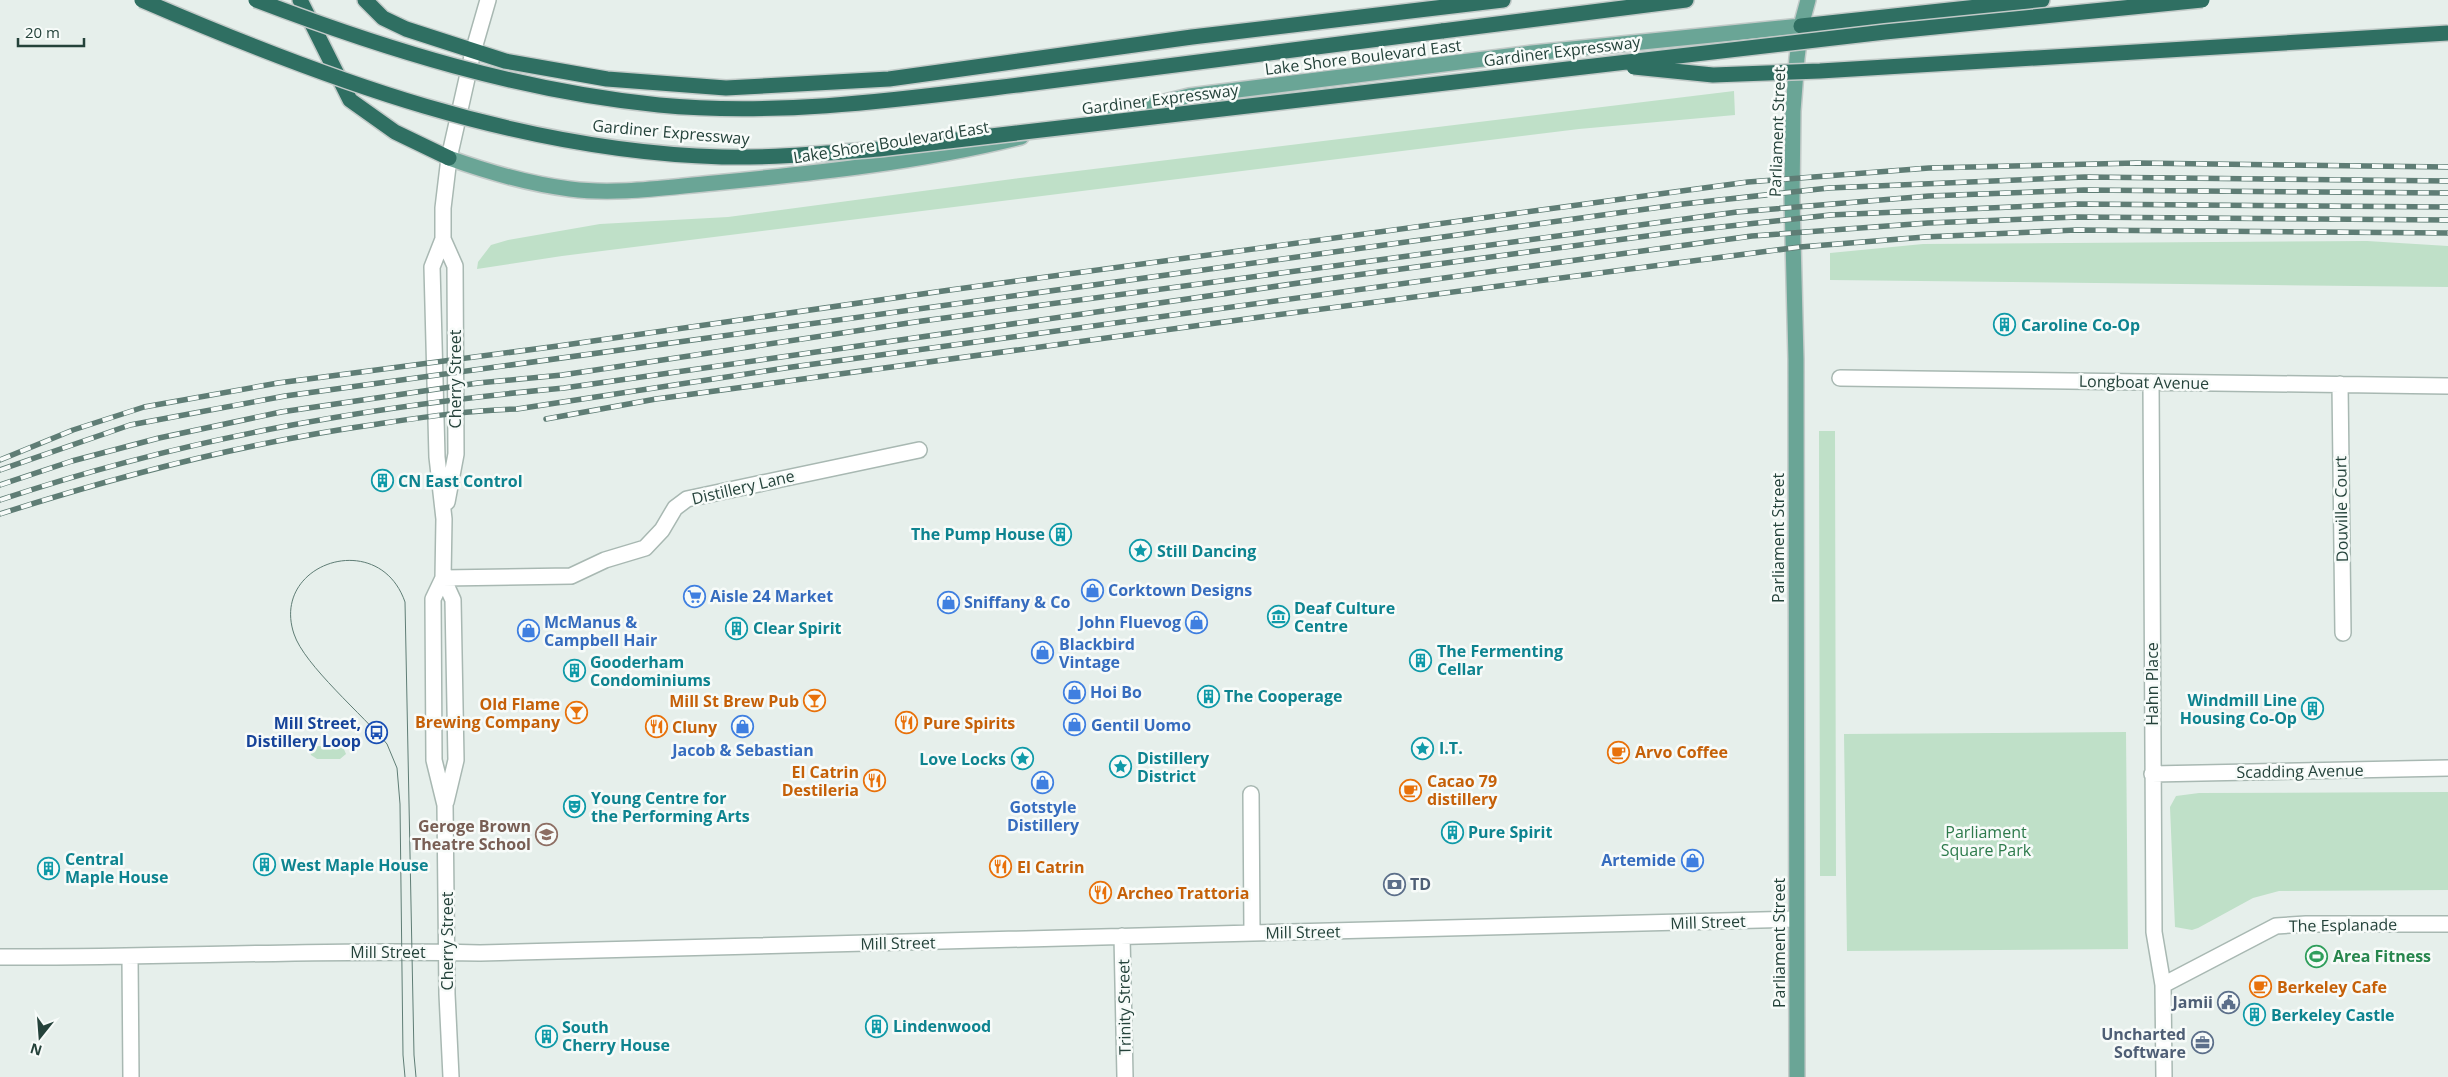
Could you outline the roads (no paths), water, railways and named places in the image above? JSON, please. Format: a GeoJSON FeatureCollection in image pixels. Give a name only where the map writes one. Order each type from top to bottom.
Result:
{"type":"FeatureCollection","features":[{"type":"Feature","properties":{"kind":"highway","name":"Gardiner Expressway"},"geometry":{"type":"LineString","coordinates":[[142,0],[328,74],[458,117],[565,140],[656,152],[722,157],[773,156],[879,149],[2038,15],[2202,0]]}},
{"type":"Feature","properties":{"kind":"highway","name":"Gardiner Expressway"},"geometry":{"type":"LineString","coordinates":[[256,0],[399,51],[483,74],[553,90],[659,105],[715,108],[800,107],[920,97],[1686,0]]}},
{"type":"Feature","properties":{"kind":"highway","name":"Lake Shore Boulevard East"},"geometry":{"type":"LineString","coordinates":[[300,0],[350,100],[395,132],[449,158]]}},
{"type":"Feature","properties":{"kind":"highway"},"geometry":{"type":"LineString","coordinates":[[365,0],[383,18],[473,52],[522,64],[607,79],[726,88],[889,80],[1202,36],[1503,0]]}},
{"type":"Feature","properties":{"kind":"highway"},"geometry":{"type":"LineString","coordinates":[[1801,26],[2042,0]]}},
{"type":"Feature","properties":{"kind":"highway"},"geometry":{"type":"LineString","coordinates":[[1603,64],[1713,75],[1820,71],[2448,33]]}},
{"type":"Feature","properties":{"kind":"main road","name":"Parliament Street"},"geometry":{"type":"LineString","coordinates":[[1797,1077],[1796,359],[1792,200],[1793,111],[1801,26],[1808,0]]}},
{"type":"Feature","properties":{"kind":"main road","name":"Lake Shore Boulevard East"},"geometry":{"type":"LineString","coordinates":[[449,158],[509,176],[571,189],[639,190],[770,177],[967,151],[1189,96],[1532,54],[1801,26]]}},
{"type":"Feature","properties":{"kind":"street","name":"Cherry Street"},"geometry":{"type":"LineString","coordinates":[[444,519],[456,444],[454,266],[444,240],[443,208],[449,158],[473,52],[488,0]]}},
{"type":"Feature","properties":{"kind":"street","name":"Cherry Street"},"geometry":{"type":"LineString","coordinates":[[444,240],[432,267],[437,457],[444,519],[443,578],[433,599],[433,656],[434,760],[445,805],[451,1077]]}},
{"type":"Feature","properties":{"kind":"street","name":"Longboat Avenue"},"geometry":{"type":"LineString","coordinates":[[1840,378],[2448,386]]}},
{"type":"Feature","properties":{"kind":"street","name":"Hahn Place"},"geometry":{"type":"LineString","coordinates":[[2151,382],[2154,932],[2163,985],[2164,1077]]}},
{"type":"Feature","properties":{"kind":"street","name":"Douville Court"},"geometry":{"type":"LineString","coordinates":[[2340,384],[2343,633]]}},
{"type":"Feature","properties":{"kind":"street","name":"Distillery Lane"},"geometry":{"type":"LineString","coordinates":[[443,578],[571,576],[605,560],[644,548],[662,530],[675,508],[687,499],[919,450]]}},
{"type":"Feature","properties":{"kind":"street","name":"Cherry Street"},"geometry":{"type":"LineString","coordinates":[[443,578],[454,600],[456,759],[445,805]]}},
{"type":"Feature","properties":{"kind":"street","name":"Scadding Avenue"},"geometry":{"type":"LineString","coordinates":[[2152,774],[2448,768]]}},
{"type":"Feature","properties":{"kind":"street"},"geometry":{"type":"LineString","coordinates":[[1251,794],[1252,932]]}},
{"type":"Feature","properties":{"kind":"street","name":"Mill Street"},"geometry":{"type":"LineString","coordinates":[[0,957],[130,958],[584,951],[1796,919]]}},
{"type":"Feature","properties":{"kind":"street","name":"The Esplanade"},"geometry":{"type":"LineString","coordinates":[[2163,985],[2276,926],[2306,924],[2448,924]]}},
{"type":"Feature","properties":{"kind":"street","name":"Trinity Street"},"geometry":{"type":"LineString","coordinates":[[1122,936],[1125,1077]]}},
{"type":"Feature","properties":{"kind":"street"},"geometry":{"type":"LineString","coordinates":[[130,958],[130,1077]]}},
{"type":"Feature","properties":{"kind":"tram line"},"geometry":{"type":"LineString","coordinates":[[405,1077],[403,1055],[400,804],[397,768],[387,744],[322,675],[300,646],[294,634],[291,609],[298,588],[312,573],[331,563],[352,560],[373,565],[392,579],[405,602],[416,1077]]}},
{"type":"Feature","properties":{"kind":"railway"},"geometry":{"type":"LineString","coordinates":[[0,460],[73,430],[144,407],[278,383],[1748,182],[1929,168],[2136,163],[2448,167]]}},
{"type":"Feature","properties":{"kind":"railway"},"geometry":{"type":"LineString","coordinates":[[0,470],[130,425],[285,396],[1683,204],[1829,188],[2085,177],[2448,181]]}},
{"type":"Feature","properties":{"kind":"railway"},"geometry":{"type":"LineString","coordinates":[[0,485],[72,461],[159,438],[281,412],[478,383],[562,375],[922,321],[1737,212],[1929,196],[2084,190],[2448,193]]}},
{"type":"Feature","properties":{"kind":"railway"},"geometry":{"type":"LineString","coordinates":[[0,500],[69,478],[139,459],[209,442],[349,415],[420,404],[564,388],[1334,278],[1684,231],[1830,215],[2078,204],[2448,207]]}},
{"type":"Feature","properties":{"kind":"railway"},"geometry":{"type":"LineString","coordinates":[[0,514],[47,499],[187,461],[330,431],[448,414],[517,409],[792,367],[1752,236],[1928,223],[2077,217],[2448,220]]}},
{"type":"Feature","properties":{"kind":"railway"},"geometry":{"type":"LineString","coordinates":[[546,419],[656,399],[1268,316],[1800,247],[1925,237],[2076,230],[2448,233]]}},
{"type":"Feature","properties":{"kind":"place","name":"Caroline Co-Op"},"geometry":{"type":"Point","coordinates":[2005,325]}},
{"type":"Feature","properties":{"kind":"place","name":"CN East Control"},"geometry":{"type":"Point","coordinates":[382,481]}},
{"type":"Feature","properties":{"kind":"place","name":"The Pump House"},"geometry":{"type":"Point","coordinates":[1061,534]}},
{"type":"Feature","properties":{"kind":"place","name":"Still Dancing"},"geometry":{"type":"Point","coordinates":[1141,551]}},
{"type":"Feature","properties":{"kind":"place","name":"Corktown Designs"},"geometry":{"type":"Point","coordinates":[1092,590]}},
{"type":"Feature","properties":{"kind":"place","name":"Aisle 24 Market"},"geometry":{"type":"Point","coordinates":[694,596]}},
{"type":"Feature","properties":{"kind":"place","name":"Sniffany & Co"},"geometry":{"type":"Point","coordinates":[948,602]}},
{"type":"Feature","properties":{"kind":"place","name":"Deaf Culture Centre"},"geometry":{"type":"Point","coordinates":[1278,617]}},
{"type":"Feature","properties":{"kind":"place","name":"John Fluevog"},"geometry":{"type":"Point","coordinates":[1197,622]}},
{"type":"Feature","properties":{"kind":"place","name":"Clear Spirit"},"geometry":{"type":"Point","coordinates":[737,628]}},
{"type":"Feature","properties":{"kind":"place","name":"McManus & Campbell Hair"},"geometry":{"type":"Point","coordinates":[528,631]}},
{"type":"Feature","properties":{"kind":"place","name":"Blackbird Vintage"},"geometry":{"type":"Point","coordinates":[1043,653]}},
{"type":"Feature","properties":{"kind":"place","name":"The Fermenting Cellar"},"geometry":{"type":"Point","coordinates":[1421,660]}},
{"type":"Feature","properties":{"kind":"place","name":"Gooderham Condominiums"},"geometry":{"type":"Point","coordinates":[574,671]}},
{"type":"Feature","properties":{"kind":"place","name":"Hoi Bo"},"geometry":{"type":"Point","coordinates":[1074,692]}},
{"type":"Feature","properties":{"kind":"place","name":"The Cooperage"},"geometry":{"type":"Point","coordinates":[1208,696]}},
{"type":"Feature","properties":{"kind":"place","name":"Mill St Brew Pub"},"geometry":{"type":"Point","coordinates":[815,701]}},
{"type":"Feature","properties":{"kind":"place","name":"Windmill Line Housing Co-Op"},"geometry":{"type":"Point","coordinates":[2313,709]}},
{"type":"Feature","properties":{"kind":"place","name":"Old Flame Brewing Company"},"geometry":{"type":"Point","coordinates":[576,713]}},
{"type":"Feature","properties":{"kind":"place","name":"Pure Spirits"},"geometry":{"type":"Point","coordinates":[907,723]}},
{"type":"Feature","properties":{"kind":"place","name":"Gentil Uomo"},"geometry":{"type":"Point","coordinates":[1075,725]}},
{"type":"Feature","properties":{"kind":"place","name":"Jacob & Sebastian"},"geometry":{"type":"Point","coordinates":[743,726]}},
{"type":"Feature","properties":{"kind":"place","name":"Cluny"},"geometry":{"type":"Point","coordinates":[656,727]}},
{"type":"Feature","properties":{"kind":"place","name":"Mill Street, Distillery Loop"},"geometry":{"type":"Point","coordinates":[377,732]}},
{"type":"Feature","properties":{"kind":"place","name":"I.T."},"geometry":{"type":"Point","coordinates":[1423,748]}},
{"type":"Feature","properties":{"kind":"place","name":"Arvo Coffee"},"geometry":{"type":"Point","coordinates":[1619,752]}},
{"type":"Feature","properties":{"kind":"place","name":"Love Locks"},"geometry":{"type":"Point","coordinates":[1022,759]}},
{"type":"Feature","properties":{"kind":"place","name":"Distillery District"},"geometry":{"type":"Point","coordinates":[1121,767]}},
{"type":"Feature","properties":{"kind":"place","name":"El Catrin Destileria"},"geometry":{"type":"Point","coordinates":[875,781]}},
{"type":"Feature","properties":{"kind":"place","name":"Gotstyle Distillery"},"geometry":{"type":"Point","coordinates":[1043,783]}},
{"type":"Feature","properties":{"kind":"place","name":"Cacao 79 distillery"},"geometry":{"type":"Point","coordinates":[1411,790]}},
{"type":"Feature","properties":{"kind":"place","name":"Young Centre for the Performing Arts"},"geometry":{"type":"Point","coordinates":[575,807]}},
{"type":"Feature","properties":{"kind":"place","name":"Pure Spirit"},"geometry":{"type":"Point","coordinates":[1452,832]}},
{"type":"Feature","properties":{"kind":"place","name":"Geroge Brown Theatre School"},"geometry":{"type":"Point","coordinates":[547,835]}},
{"type":"Feature","properties":{"kind":"place","name":"Artemide"},"geometry":{"type":"Point","coordinates":[1692,860]}},
{"type":"Feature","properties":{"kind":"place","name":"West Maple House"},"geometry":{"type":"Point","coordinates":[265,865]}},
{"type":"Feature","properties":{"kind":"place","name":"El Catrin"},"geometry":{"type":"Point","coordinates":[1001,867]}},
{"type":"Feature","properties":{"kind":"place","name":"Central Maple House"},"geometry":{"type":"Point","coordinates":[49,868]}},
{"type":"Feature","properties":{"kind":"place","name":"TD"},"geometry":{"type":"Point","coordinates":[1394,884]}},
{"type":"Feature","properties":{"kind":"place","name":"Archeo Trattoria"},"geometry":{"type":"Point","coordinates":[1101,893]}},
{"type":"Feature","properties":{"kind":"place","name":"Area Fitness"},"geometry":{"type":"Point","coordinates":[2317,956]}},
{"type":"Feature","properties":{"kind":"place","name":"Berkeley Cafe"},"geometry":{"type":"Point","coordinates":[2261,987]}},
{"type":"Feature","properties":{"kind":"place","name":"Jamii"},"geometry":{"type":"Point","coordinates":[2229,1002]}},
{"type":"Feature","properties":{"kind":"place","name":"Berkeley Castle"},"geometry":{"type":"Point","coordinates":[2255,1015]}},
{"type":"Feature","properties":{"kind":"place","name":"Lindenwood"},"geometry":{"type":"Point","coordinates":[877,1026]}},
{"type":"Feature","properties":{"kind":"place","name":"South Cherry House"},"geometry":{"type":"Point","coordinates":[546,1036]}},
{"type":"Feature","properties":{"kind":"place","name":"Uncharted Software"},"geometry":{"type":"Point","coordinates":[2202,1043]}},
{"type":"Feature","properties":{"kind":"park label","name":"Parliament Square Park"},"geometry":{"type":"Point","coordinates":[1986,841]}}]}
